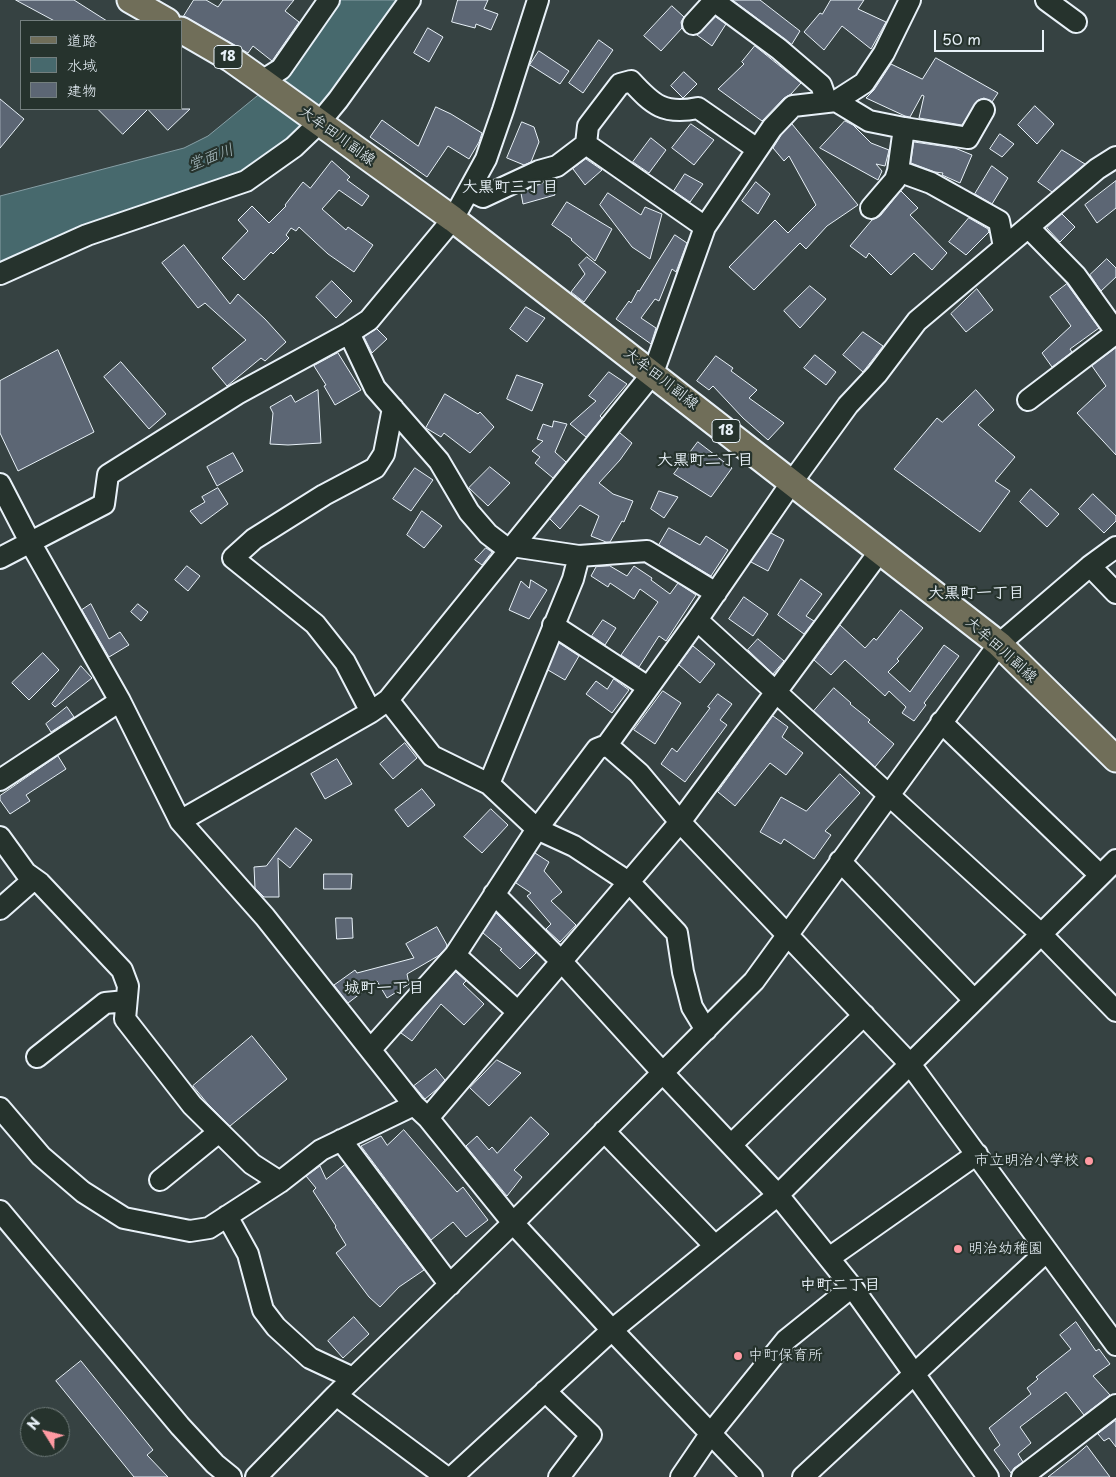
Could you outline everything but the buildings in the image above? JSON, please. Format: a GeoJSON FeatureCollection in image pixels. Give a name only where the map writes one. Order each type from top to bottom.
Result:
{"type":"FeatureCollection","features":[{"type":"Feature","properties":{"kind":"main road"},"geometry":{"type":"LineString","coordinates":[[130,0],[165,20]]}},
{"type":"Feature","properties":{"kind":"main road","name":"大牟田川副線"},"geometry":{"type":"LineString","coordinates":[[182,31],[231,59],[453,219],[653,373],[999,644],[1116,759]]}},
{"type":"Feature","properties":{"kind":"street"},"geometry":{"type":"LineString","coordinates":[[267,85],[281,69],[329,0]]}},
{"type":"Feature","properties":{"kind":"street"},"geometry":{"type":"LineString","coordinates":[[0,274],[87,235],[246,180],[294,147],[316,121],[338,100],[410,0]]}},
{"type":"Feature","properties":{"kind":"street"},"geometry":{"type":"LineString","coordinates":[[0,558],[104,504],[108,475],[237,394],[349,333],[369,320],[453,219],[486,159],[504,110],[538,0]]}},
{"type":"Feature","properties":{"kind":"street"},"geometry":{"type":"LineString","coordinates":[[180,821],[371,712],[388,700],[653,373],[705,228],[772,128],[793,106],[832,102],[864,83],[884,53],[910,0]]}},
{"type":"Feature","properties":{"kind":"street"},"geometry":{"type":"LineString","coordinates":[[1046,0],[1076,22]]}},
{"type":"Feature","properties":{"kind":"street"},"geometry":{"type":"LineString","coordinates":[[694,24],[714,1],[779,49],[821,85],[832,102],[869,120],[904,128],[968,138],[984,110]]}},
{"type":"Feature","properties":{"kind":"street"},"geometry":{"type":"LineString","coordinates":[[469,190],[484,197],[539,171],[557,166],[586,144],[588,126],[620,84],[631,81],[647,99],[662,108],[680,112],[698,108],[757,150]]}},
{"type":"Feature","properties":{"kind":"street"},"geometry":{"type":"LineString","coordinates":[[872,208],[894,180],[898,171],[904,128]]}},
{"type":"Feature","properties":{"kind":"street"},"geometry":{"type":"LineString","coordinates":[[586,144],[705,228]]}},
{"type":"Feature","properties":{"kind":"street"},"geometry":{"type":"LineString","coordinates":[[371,1049],[455,955],[537,828],[597,749],[607,745],[848,405],[877,374],[917,321],[1097,169],[1116,157]]}},
{"type":"Feature","properties":{"kind":"street"},"geometry":{"type":"LineString","coordinates":[[898,171],[931,183],[998,221],[1004,247]]}},
{"type":"Feature","properties":{"kind":"street"},"geometry":{"type":"LineString","coordinates":[[1028,227],[1076,276],[1116,332],[1028,400]]}},
{"type":"Feature","properties":{"kind":"street"},"geometry":{"type":"LineString","coordinates":[[349,333],[375,388],[439,461],[469,512],[488,534],[511,548],[579,556],[647,551],[716,593]]}},
{"type":"Feature","properties":{"kind":"street"},"geometry":{"type":"LineString","coordinates":[[371,712],[345,662],[315,624],[233,558],[261,534],[324,495],[376,468],[384,454],[393,408]]}},
{"type":"Feature","properties":{"kind":"street"},"geometry":{"type":"LineString","coordinates":[[0,484],[30,542],[120,701],[180,821],[265,917],[513,1223],[752,1477]]}},
{"type":"Feature","properties":{"kind":"street"},"geometry":{"type":"LineString","coordinates":[[256,1477],[353,1378],[513,1223],[754,981],[999,644],[1090,566],[1116,547]]}},
{"type":"Feature","properties":{"kind":"street"},"geometry":{"type":"LineString","coordinates":[[1,1111],[41,1156],[83,1192],[124,1218],[190,1231],[209,1228],[280,1182],[321,1150],[341,1140],[421,1111],[518,1012],[630,883],[680,822],[880,551]]}},
{"type":"Feature","properties":{"kind":"street"},"geometry":{"type":"LineString","coordinates":[[489,784],[573,579],[579,556]]}},
{"type":"Feature","properties":{"kind":"street"},"geometry":{"type":"LineString","coordinates":[[1090,566],[1116,594]]}},
{"type":"Feature","properties":{"kind":"street"},"geometry":{"type":"LineString","coordinates":[[697,620],[1041,934],[1116,1011]]}},
{"type":"Feature","properties":{"kind":"street"},"geometry":{"type":"LineString","coordinates":[[553,625],[648,687]]}},
{"type":"Feature","properties":{"kind":"street"},"geometry":{"type":"LineString","coordinates":[[388,700],[432,756],[489,784],[537,828],[574,846],[630,883],[677,933],[683,972],[692,1007],[706,1030]]}},
{"type":"Feature","properties":{"kind":"street"},"geometry":{"type":"LineString","coordinates":[[0,780],[120,701]]}},
{"type":"Feature","properties":{"kind":"street"},"geometry":{"type":"LineString","coordinates":[[941,722],[1100,876]]}},
{"type":"Feature","properties":{"kind":"street"},"geometry":{"type":"LineString","coordinates":[[607,745],[639,773],[680,822],[910,1064],[1116,1345]]}},
{"type":"Feature","properties":{"kind":"street"},"geometry":{"type":"LineString","coordinates":[[0,837],[26,873],[40,883],[122,970],[128,986],[125,1019],[192,1104],[252,1164],[280,1182]]}},
{"type":"Feature","properties":{"kind":"street"},"geometry":{"type":"LineString","coordinates":[[452,1477],[612,1330],[778,1195],[1116,860]]}},
{"type":"Feature","properties":{"kind":"street"},"geometry":{"type":"LineString","coordinates":[[840,861],[974,1000]]}},
{"type":"Feature","properties":{"kind":"street"},"geometry":{"type":"LineString","coordinates":[[0,909],[34,879]]}},
{"type":"Feature","properties":{"kind":"street"},"geometry":{"type":"LineString","coordinates":[[494,894],[562,962],[778,1195],[852,1287],[988,1477]]}},
{"type":"Feature","properties":{"kind":"street"},"geometry":{"type":"LineString","coordinates":[[455,955],[518,1012]]}},
{"type":"Feature","properties":{"kind":"street"},"geometry":{"type":"LineString","coordinates":[[37,1057],[105,1004],[126,1002]]}},
{"type":"Feature","properties":{"kind":"street"},"geometry":{"type":"LineString","coordinates":[[731,1145],[864,1015]]}},
{"type":"Feature","properties":{"kind":"street"},"geometry":{"type":"LineString","coordinates":[[604,1131],[715,1246]]}},
{"type":"Feature","properties":{"kind":"street"},"geometry":{"type":"LineString","coordinates":[[160,1180],[219,1132]]}},
{"type":"Feature","properties":{"kind":"street"},"geometry":{"type":"LineString","coordinates":[[341,1140],[450,1285]]}},
{"type":"Feature","properties":{"kind":"street"},"geometry":{"type":"LineString","coordinates":[[829,1258],[976,1154]]}},
{"type":"Feature","properties":{"kind":"street"},"geometry":{"type":"LineString","coordinates":[[0,1211],[180,1426],[215,1464],[231,1477]]}},
{"type":"Feature","properties":{"kind":"street"},"geometry":{"type":"LineString","coordinates":[[227,1216],[248,1254],[262,1310],[276,1327],[310,1358],[353,1378]]}},
{"type":"Feature","properties":{"kind":"street"},"geometry":{"type":"LineString","coordinates":[[0,1231],[170,1435],[210,1477]]}},
{"type":"Feature","properties":{"kind":"street"},"geometry":{"type":"LineString","coordinates":[[803,1477],[1047,1251]]}},
{"type":"Feature","properties":{"kind":"street"},"geometry":{"type":"LineString","coordinates":[[681,1477],[711,1433],[786,1340],[852,1287]]}},
{"type":"Feature","properties":{"kind":"street"},"geometry":{"type":"LineString","coordinates":[[545,1391],[591,1435],[559,1477]]}},
{"type":"Feature","properties":{"kind":"street"},"geometry":{"type":"LineString","coordinates":[[336,1395],[446,1477]]}},
{"type":"Feature","properties":{"kind":"street"},"geometry":{"type":"LineString","coordinates":[[1022,1477],[1116,1405]]}},
{"type":"Feature","properties":{"kind":"water","name":"堂面川"},"geometry":{"type":"Polygon","coordinates":[[[335,0],[398,0],[327,102],[266,159],[241,174],[0,270],[0,196],[184,148],[208,136],[284,74],[335,0]]]}},
{"type":"Feature","properties":{"kind":"place","name":"市立明治小学校"},"geometry":{"type":"Point","coordinates":[1089,1161]}},
{"type":"Feature","properties":{"kind":"place","name":"明治幼稚園"},"geometry":{"type":"Point","coordinates":[958,1249]}},
{"type":"Feature","properties":{"kind":"place","name":"中町保育所"},"geometry":{"type":"Point","coordinates":[738,1356]}},
{"type":"Feature","properties":{"kind":"district","name":"大黒町三丁目"},"geometry":{"type":"Point","coordinates":[510,188]}},
{"type":"Feature","properties":{"kind":"district","name":"大黒町二丁目"},"geometry":{"type":"Point","coordinates":[705,461]}},
{"type":"Feature","properties":{"kind":"district","name":"大黒町一丁目"},"geometry":{"type":"Point","coordinates":[976,594]}},
{"type":"Feature","properties":{"kind":"district","name":"城町一丁目"},"geometry":{"type":"Point","coordinates":[384,989]}},
{"type":"Feature","properties":{"kind":"district","name":"中町二丁目"},"geometry":{"type":"Point","coordinates":[840,1286]}}]}
